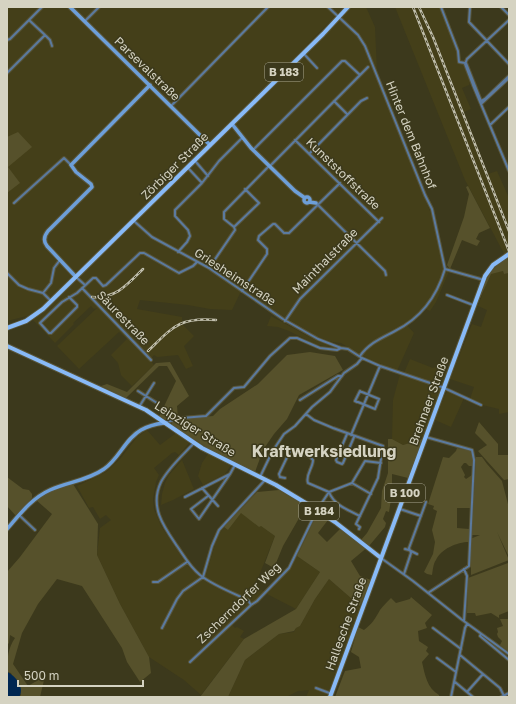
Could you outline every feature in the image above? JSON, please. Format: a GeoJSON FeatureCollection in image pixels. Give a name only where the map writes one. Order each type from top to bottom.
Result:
{"type":"FeatureCollection","features":[{"type":"Feature","properties":{"kind":"main road","name":"Zörbiger Straße"},"geometry":{"type":"LineString","coordinates":[[7,328],[21,324],[31,318],[51,301],[303,54],[348,7]]}},
{"type":"Feature","properties":{"kind":"main road","name":"Brehnaer Straße"},"geometry":{"type":"LineString","coordinates":[[381,558],[484,280],[490,268],[509,254]]}},
{"type":"Feature","properties":{"kind":"main road","name":"Leipziger Straße"},"geometry":{"type":"LineString","coordinates":[[7,346],[139,407],[194,443],[292,494],[318,510],[381,558]]}},
{"type":"Feature","properties":{"kind":"main road","name":"Hallesche Straße"},"geometry":{"type":"LineString","coordinates":[[331,696],[381,558]]}},
{"type":"Feature","properties":{"kind":"street"},"geometry":{"type":"LineString","coordinates":[[7,40],[10,39],[42,7]]}},
{"type":"Feature","properties":{"kind":"street","name":"Parsevalstraße"},"geometry":{"type":"LineString","coordinates":[[70,7],[210,145]]}},
{"type":"Feature","properties":{"kind":"street"},"geometry":{"type":"LineString","coordinates":[[85,21],[99,7]]}},
{"type":"Feature","properties":{"kind":"street"},"geometry":{"type":"LineString","coordinates":[[171,106],[268,7]]}},
{"type":"Feature","properties":{"kind":"street","name":"Hinter dem Bahnhof"},"geometry":{"type":"LineString","coordinates":[[328,7],[360,37],[365,46],[432,209],[445,269]]}},
{"type":"Feature","properties":{"kind":"street"},"geometry":{"type":"LineString","coordinates":[[441,7],[458,51],[459,62],[466,63]]}},
{"type":"Feature","properties":{"kind":"street"},"geometry":{"type":"LineString","coordinates":[[470,7],[469,22],[509,64]]}},
{"type":"Feature","properties":{"kind":"street"},"geometry":{"type":"LineString","coordinates":[[501,7],[509,15]]}},
{"type":"Feature","properties":{"kind":"street"},"geometry":{"type":"LineString","coordinates":[[29,20],[50,40],[52,46]]}},
{"type":"Feature","properties":{"kind":"street"},"geometry":{"type":"LineString","coordinates":[[509,20],[467,59],[466,63],[469,76],[509,170]]}},
{"type":"Feature","properties":{"kind":"street"},"geometry":{"type":"LineString","coordinates":[[7,73],[45,35]]}},
{"type":"Feature","properties":{"kind":"street"},"geometry":{"type":"LineString","coordinates":[[303,54],[317,68]]}},
{"type":"Feature","properties":{"kind":"street"},"geometry":{"type":"LineString","coordinates":[[253,150],[341,62],[345,61],[360,75]]}},
{"type":"Feature","properties":{"kind":"street"},"geometry":{"type":"LineString","coordinates":[[234,227],[225,220],[223,214],[245,189],[368,67]]}},
{"type":"Feature","properties":{"kind":"street"},"geometry":{"type":"LineString","coordinates":[[481,102],[509,77]]}},
{"type":"Feature","properties":{"kind":"street"},"geometry":{"type":"LineString","coordinates":[[71,165],[150,85]]}},
{"type":"Feature","properties":{"kind":"street"},"geometry":{"type":"LineString","coordinates":[[310,153],[347,114],[361,101],[367,98]]}},
{"type":"Feature","properties":{"kind":"street"},"geometry":{"type":"LineString","coordinates":[[334,101],[347,114]]}},
{"type":"Feature","properties":{"kind":"street"},"geometry":{"type":"LineString","coordinates":[[490,125],[509,108]]}},
{"type":"Feature","properties":{"kind":"street"},"geometry":{"type":"LineString","coordinates":[[232,124],[253,150],[304,199],[306,204],[310,201],[317,204],[385,271],[386,275]]}},
{"type":"Feature","properties":{"kind":"street"},"geometry":{"type":"LineString","coordinates":[[178,252],[188,241],[190,236],[188,230],[175,216],[175,210],[202,183],[219,162],[242,138]]}},
{"type":"Feature","properties":{"kind":"street","name":"Kunststoffstraße"},"geometry":{"type":"LineString","coordinates":[[296,140],[379,222]]}},
{"type":"Feature","properties":{"kind":"street"},"geometry":{"type":"LineString","coordinates":[[14,202],[64,158],[76,172],[92,186],[48,230],[44,236],[47,246],[76,277]]}},
{"type":"Feature","properties":{"kind":"street"},"geometry":{"type":"LineString","coordinates":[[196,162],[208,176]]}},
{"type":"Feature","properties":{"kind":"street"},"geometry":{"type":"LineString","coordinates":[[189,169],[202,183]]}},
{"type":"Feature","properties":{"kind":"street"},"geometry":{"type":"LineString","coordinates":[[242,292],[267,254],[267,250],[258,238],[270,224],[275,224],[284,233],[289,233],[340,183]]}},
{"type":"Feature","properties":{"kind":"street"},"geometry":{"type":"LineString","coordinates":[[208,268],[234,232],[234,227],[259,203],[245,189]]}},
{"type":"Feature","properties":{"kind":"street","name":"Mainthalstraße"},"geometry":{"type":"LineString","coordinates":[[285,321],[300,299],[382,218]]}},
{"type":"Feature","properties":{"kind":"street","name":"Griesheimstraße"},"geometry":{"type":"LineString","coordinates":[[134,221],[151,236],[208,268],[285,321],[318,339],[341,348],[348,349],[380,366],[444,388],[481,405]]}},
{"type":"Feature","properties":{"kind":"street"},"geometry":{"type":"LineString","coordinates":[[85,285],[92,278],[95,278],[103,285],[106,285],[141,253],[144,253],[180,273],[197,262]]}},
{"type":"Feature","properties":{"kind":"street"},"geometry":{"type":"LineString","coordinates":[[43,293],[51,283],[54,268],[60,260]]}},
{"type":"Feature","properties":{"kind":"street"},"geometry":{"type":"LineString","coordinates":[[260,477],[280,439],[330,392],[346,371],[358,364],[361,357],[373,342],[402,328],[422,311],[434,297],[445,269],[484,280]]}},
{"type":"Feature","properties":{"kind":"street"},"geometry":{"type":"LineString","coordinates":[[7,273],[19,285],[43,293],[51,301]]}},
{"type":"Feature","properties":{"kind":"street","name":"Säurestraße"},"geometry":{"type":"LineString","coordinates":[[69,298],[78,306],[51,333],[49,333],[40,323],[62,302],[85,285],[76,277]]}},
{"type":"Feature","properties":{"kind":"street","name":"Säurestraße"},"geometry":{"type":"LineString","coordinates":[[82,288],[151,360]]}},
{"type":"Feature","properties":{"kind":"street"},"geometry":{"type":"LineString","coordinates":[[447,295],[474,305]]}},
{"type":"Feature","properties":{"kind":"street"},"geometry":{"type":"LineString","coordinates":[[7,529],[26,507],[38,497],[50,490],[89,477],[102,470],[117,457],[133,436],[141,430],[152,425],[207,415],[234,388],[244,387],[270,356],[288,339],[297,338],[320,348],[337,350],[341,348]]}},
{"type":"Feature","properties":{"kind":"street"},"geometry":{"type":"LineString","coordinates":[[351,435],[380,366]]}},
{"type":"Feature","properties":{"kind":"street"},"geometry":{"type":"LineString","coordinates":[[300,400],[338,376],[342,376]]}},
{"type":"Feature","properties":{"kind":"street","name":"Leipziger Straße"},"geometry":{"type":"LineString","coordinates":[[139,407],[154,383]]}},
{"type":"Feature","properties":{"kind":"street","name":"Leipziger Straße"},"geometry":{"type":"LineString","coordinates":[[138,391],[157,403]]}},
{"type":"Feature","properties":{"kind":"street"},"geometry":{"type":"LineString","coordinates":[[360,391],[368,394],[379,399],[375,409],[355,401],[360,391]]}},
{"type":"Feature","properties":{"kind":"street"},"geometry":{"type":"LineString","coordinates":[[306,414],[314,420],[354,437],[383,446],[380,472],[356,524],[360,527],[359,529]]}},
{"type":"Feature","properties":{"kind":"street"},"geometry":{"type":"LineString","coordinates":[[152,425],[156,418]]}},
{"type":"Feature","properties":{"kind":"street"},"geometry":{"type":"LineString","coordinates":[[169,426],[171,421]]}},
{"type":"Feature","properties":{"kind":"street"},"geometry":{"type":"LineString","coordinates":[[347,434],[336,460],[337,462],[343,463],[354,437]]}},
{"type":"Feature","properties":{"kind":"street"},"geometry":{"type":"LineString","coordinates":[[426,437],[472,450],[474,460],[469,566],[428,593]]}},
{"type":"Feature","properties":{"kind":"street"},"geometry":{"type":"LineString","coordinates":[[194,443],[161,482],[157,505],[159,516],[164,528],[188,562],[203,577],[248,600],[251,605]]}},
{"type":"Feature","properties":{"kind":"street"},"geometry":{"type":"LineString","coordinates":[[284,478],[280,477],[279,474],[290,451],[294,450],[310,457],[313,460],[313,464],[307,478],[308,483],[329,492],[336,503],[360,516]]}},
{"type":"Feature","properties":{"kind":"street"},"geometry":{"type":"LineString","coordinates":[[329,492],[352,483],[365,461],[381,463]]}},
{"type":"Feature","properties":{"kind":"street"},"geometry":{"type":"LineString","coordinates":[[208,496],[191,509],[199,519],[235,465]]}},
{"type":"Feature","properties":{"kind":"street"},"geometry":{"type":"LineString","coordinates":[[185,497],[230,474]]}},
{"type":"Feature","properties":{"kind":"street"},"geometry":{"type":"LineString","coordinates":[[162,628],[177,599],[183,591],[203,577],[212,546],[219,530],[265,480]]}},
{"type":"Feature","properties":{"kind":"street"},"geometry":{"type":"LineString","coordinates":[[352,483],[371,494]]}},
{"type":"Feature","properties":{"kind":"street"},"geometry":{"type":"LineString","coordinates":[[202,488],[218,506]]}},
{"type":"Feature","properties":{"kind":"street","name":"Zscherndorfer Weg"},"geometry":{"type":"LineString","coordinates":[[190,662],[260,598],[289,568],[318,510],[329,492]]}},
{"type":"Feature","properties":{"kind":"street"},"geometry":{"type":"LineString","coordinates":[[404,574],[420,516],[426,502]]}},
{"type":"Feature","properties":{"kind":"street"},"geometry":{"type":"LineString","coordinates":[[400,509],[420,516]]}},
{"type":"Feature","properties":{"kind":"street"},"geometry":{"type":"LineString","coordinates":[[19,516],[35,530]]}},
{"type":"Feature","properties":{"kind":"street"},"geometry":{"type":"LineString","coordinates":[[405,549],[417,554]]}},
{"type":"Feature","properties":{"kind":"street"},"geometry":{"type":"LineString","coordinates":[[381,558],[404,574],[464,622],[509,654]]}},
{"type":"Feature","properties":{"kind":"street"},"geometry":{"type":"LineString","coordinates":[[153,582],[161,580],[188,562]]}},
{"type":"Feature","properties":{"kind":"street"},"geometry":{"type":"LineString","coordinates":[[464,569],[467,576],[464,622]]}},
{"type":"Feature","properties":{"kind":"street"},"geometry":{"type":"LineString","coordinates":[[452,697],[467,624]]}},
{"type":"Feature","properties":{"kind":"street"},"geometry":{"type":"LineString","coordinates":[[433,628],[461,649]]}},
{"type":"Feature","properties":{"kind":"street"},"geometry":{"type":"LineString","coordinates":[[480,634],[480,636],[509,660]]}},
{"type":"Feature","properties":{"kind":"street"},"geometry":{"type":"LineString","coordinates":[[460,655],[500,688],[504,696]]}},
{"type":"Feature","properties":{"kind":"street"},"geometry":{"type":"LineString","coordinates":[[437,658],[456,672]]}},
{"type":"Feature","properties":{"kind":"street"},"geometry":{"type":"LineString","coordinates":[[467,692],[483,674]]}},
{"type":"Feature","properties":{"kind":"street"},"geometry":{"type":"LineString","coordinates":[[455,682],[473,697]]}},
{"type":"Feature","properties":{"kind":"street"},"geometry":{"type":"LineString","coordinates":[[316,688],[331,696]]}},
{"type":"Feature","properties":{"kind":"street"},"geometry":{"type":"LineString","coordinates":[[501,697],[509,693]]}},
{"type":"Feature","properties":{"kind":"shaded area"},"geometry":{"type":"Polygon","coordinates":[[[7,7],[344,7],[263,90],[40,308],[27,316],[7,321],[7,7]]]}},
{"type":"Feature","properties":{"kind":"shaded area"},"geometry":{"type":"Polygon","coordinates":[[[351,7],[366,7],[375,27],[377,72],[433,219],[444,272],[436,291],[422,310],[406,324],[414,333],[397,371],[369,359],[341,343],[320,338],[279,314],[242,289],[232,310],[210,309],[140,300],[137,309],[182,317],[182,324],[194,336],[184,346],[193,366],[186,369],[178,355],[157,357],[154,355],[150,360],[154,365],[132,386],[121,375],[118,363],[111,355],[127,339],[119,332],[79,369],[57,346],[97,308],[94,309],[91,306],[55,343],[32,319],[134,224],[210,146],[351,7]]]}},
{"type":"Feature","properties":{"kind":"shaded area"},"geometry":{"type":"Polygon","coordinates":[[[395,7],[441,7],[470,82],[469,85],[462,88],[471,109],[464,112],[488,174],[497,171],[509,198],[509,263],[465,180],[395,7]]]}},
{"type":"Feature","properties":{"kind":"shaded area"},"geometry":{"type":"Polygon","coordinates":[[[18,132],[32,147],[8,167],[20,183],[7,193],[7,137],[18,132]]]}},
{"type":"Feature","properties":{"kind":"shaded area"},"geometry":{"type":"Polygon","coordinates":[[[468,186],[490,228],[479,233],[476,239],[480,241],[477,246],[462,240],[450,269],[447,265],[464,217],[469,194],[466,187],[468,186]]]}},
{"type":"Feature","properties":{"kind":"shaded area"},"geometry":{"type":"Polygon","coordinates":[[[507,258],[509,263],[509,273],[504,274],[503,271],[491,274],[477,305],[484,284],[490,273],[507,258]]]}},
{"type":"Feature","properties":{"kind":"shaded area"},"geometry":{"type":"Polygon","coordinates":[[[448,268],[450,269],[436,302],[430,311],[426,309],[435,297],[448,268]]]}},
{"type":"Feature","properties":{"kind":"shaded area"},"geometry":{"type":"Polygon","coordinates":[[[503,271],[504,274],[509,273],[509,412],[499,414],[499,409],[482,405],[470,399],[474,387],[450,379],[472,324],[481,327],[487,310],[478,306],[490,273],[503,271]]]}},
{"type":"Feature","properties":{"kind":"shaded area"},"geometry":{"type":"Polygon","coordinates":[[[271,316],[317,341],[332,345],[344,346],[331,347],[317,345],[289,331],[278,327],[267,326],[271,316]]]}},
{"type":"Feature","properties":{"kind":"shaded area"},"geometry":{"type":"Polygon","coordinates":[[[310,352],[335,356],[343,370],[299,395],[287,419],[263,450],[255,472],[217,454],[172,425],[172,422],[182,419],[213,416],[220,409],[258,384],[287,355],[310,352]]]}},
{"type":"Feature","properties":{"kind":"shaded area"},"geometry":{"type":"Polygon","coordinates":[[[410,359],[433,368],[435,367],[447,371],[443,384],[440,385],[404,373],[410,359]]]}},
{"type":"Feature","properties":{"kind":"shaded area"},"geometry":{"type":"Polygon","coordinates":[[[170,362],[189,396],[177,406],[178,418],[166,421],[159,417],[176,381],[167,366],[159,366],[126,398],[101,386],[107,384],[127,392],[156,363],[170,362]]]}},
{"type":"Feature","properties":{"kind":"shaded area"},"geometry":{"type":"Polygon","coordinates":[[[400,374],[440,387],[441,390],[423,439],[403,445],[392,439],[393,400],[400,374]]]}},
{"type":"Feature","properties":{"kind":"shaded area"},"geometry":{"type":"Polygon","coordinates":[[[448,390],[464,398],[451,427],[435,420],[448,390]]]}},
{"type":"Feature","properties":{"kind":"shaded area"},"geometry":{"type":"Polygon","coordinates":[[[479,422],[498,444],[498,455],[509,455],[509,479],[504,480],[478,451],[487,445],[475,433],[479,422]]]}},
{"type":"Feature","properties":{"kind":"shaded area"},"geometry":{"type":"Polygon","coordinates":[[[147,430],[160,445],[176,433],[189,443],[179,455],[175,452],[172,453],[154,468],[159,475],[156,482],[153,499],[154,509],[161,526],[189,567],[202,580],[206,575],[217,537],[224,527],[228,530],[241,512],[259,527],[260,525],[275,536],[258,578],[253,585],[265,592],[231,622],[235,628],[237,627],[244,631],[240,637],[244,639],[201,695],[184,680],[149,657],[120,604],[97,555],[100,528],[111,520],[106,515],[100,519],[93,507],[89,508],[77,486],[106,472],[120,459],[137,437],[147,430]]]}},
{"type":"Feature","properties":{"kind":"shaded area"},"geometry":{"type":"Polygon","coordinates":[[[388,439],[392,439],[403,445],[423,439],[408,478],[392,474],[392,493],[389,512],[386,511],[383,519],[386,523],[385,527],[369,546],[351,561],[360,576],[371,580],[360,606],[329,579],[315,599],[300,626],[294,631],[279,634],[245,660],[228,697],[200,697],[244,639],[296,609],[320,572],[297,556],[318,512],[328,520],[318,533],[327,542],[343,526],[361,540],[367,533],[381,508],[382,491],[388,473],[388,439]]]}},
{"type":"Feature","properties":{"kind":"shaded area"},"geometry":{"type":"Polygon","coordinates":[[[457,448],[471,451],[473,466],[469,466],[464,463],[461,467],[466,479],[472,475],[470,508],[457,508],[457,528],[469,529],[470,539],[480,535],[472,535],[476,457],[482,457],[502,481],[509,508],[509,557],[497,532],[509,560],[471,575],[471,549],[469,542],[464,542],[445,549],[434,563],[432,575],[427,574],[424,572],[433,554],[435,542],[432,530],[437,511],[433,509],[434,506],[428,504],[443,457],[449,458],[457,448]]]}},
{"type":"Feature","properties":{"kind":"shaded area"},"geometry":{"type":"Polygon","coordinates":[[[208,454],[231,465],[225,474],[203,485],[198,476],[202,463],[208,454]]]}},
{"type":"Feature","properties":{"kind":"shaded area"},"geometry":{"type":"Polygon","coordinates":[[[182,460],[194,489],[161,505],[165,483],[169,475],[182,460]]]}},
{"type":"Feature","properties":{"kind":"shaded area"},"geometry":{"type":"Polygon","coordinates":[[[7,477],[23,489],[29,490],[32,494],[32,498],[16,516],[7,506],[7,477]]]}},
{"type":"Feature","properties":{"kind":"shaded area"},"geometry":{"type":"Polygon","coordinates":[[[73,484],[98,524],[97,555],[120,604],[149,657],[151,673],[140,682],[127,662],[122,648],[82,586],[57,579],[38,604],[22,633],[13,664],[28,686],[45,676],[40,697],[19,697],[21,695],[11,673],[7,672],[8,654],[15,638],[10,635],[9,643],[7,645],[7,572],[52,514],[36,500],[55,489],[73,484]]]}},
{"type":"Feature","properties":{"kind":"shaded area"},"geometry":{"type":"Polygon","coordinates":[[[279,490],[306,506],[283,546],[274,568],[265,563],[275,536],[261,526],[259,527],[241,513],[228,530],[224,527],[257,492],[279,490]]]}},
{"type":"Feature","properties":{"kind":"shaded area"},"geometry":{"type":"Polygon","coordinates":[[[297,556],[320,572],[296,609],[267,594],[286,573],[297,556]]]}},
{"type":"Feature","properties":{"kind":"shaded area"},"geometry":{"type":"Polygon","coordinates":[[[509,561],[509,611],[499,615],[499,618],[491,613],[476,616],[475,613],[467,613],[468,578],[508,563],[509,561]]]}},
{"type":"Feature","properties":{"kind":"shaded area"},"geometry":{"type":"Polygon","coordinates":[[[329,579],[360,606],[328,697],[306,697],[309,690],[298,691],[286,697],[228,697],[245,660],[279,634],[294,632],[296,628],[300,626],[315,599],[329,579]]]}},
{"type":"Feature","properties":{"kind":"shaded area"},"geometry":{"type":"Polygon","coordinates":[[[411,597],[432,615],[425,623],[427,628],[418,631],[419,641],[428,647],[426,651],[429,654],[422,662],[426,676],[429,685],[439,695],[439,697],[335,697],[345,671],[361,668],[359,657],[351,652],[358,627],[364,630],[367,628],[381,608],[391,598],[396,603],[410,599],[411,597]]]}},
{"type":"Feature","properties":{"kind":"shaded area"},"geometry":{"type":"Polygon","coordinates":[[[500,619],[509,619],[509,652],[500,645],[502,641],[497,634],[497,628],[503,626],[500,619]]]}},
{"type":"Feature","properties":{"kind":"water"},"geometry":{"type":"Polygon","coordinates":[[[7,672],[14,676],[19,683],[21,694],[19,697],[7,697],[7,672]]]}},
{"type":"Feature","properties":{"kind":"railway"},"geometry":{"type":"LineString","coordinates":[[413,7],[509,251]]}},
{"type":"Feature","properties":{"kind":"railway"},"geometry":{"type":"LineString","coordinates":[[419,7],[433,37],[509,231]]}},
{"type":"Feature","properties":{"kind":"railway"},"geometry":{"type":"LineString","coordinates":[[92,297],[108,296],[115,293],[127,285],[143,269]]}},
{"type":"Feature","properties":{"kind":"railway"},"geometry":{"type":"LineString","coordinates":[[148,351],[178,325],[193,320],[216,320]]}},
{"type":"Feature","properties":{"kind":"district","name":"Kraftwerksiedlung"},"geometry":{"type":"Point","coordinates":[324,451]}}]}
